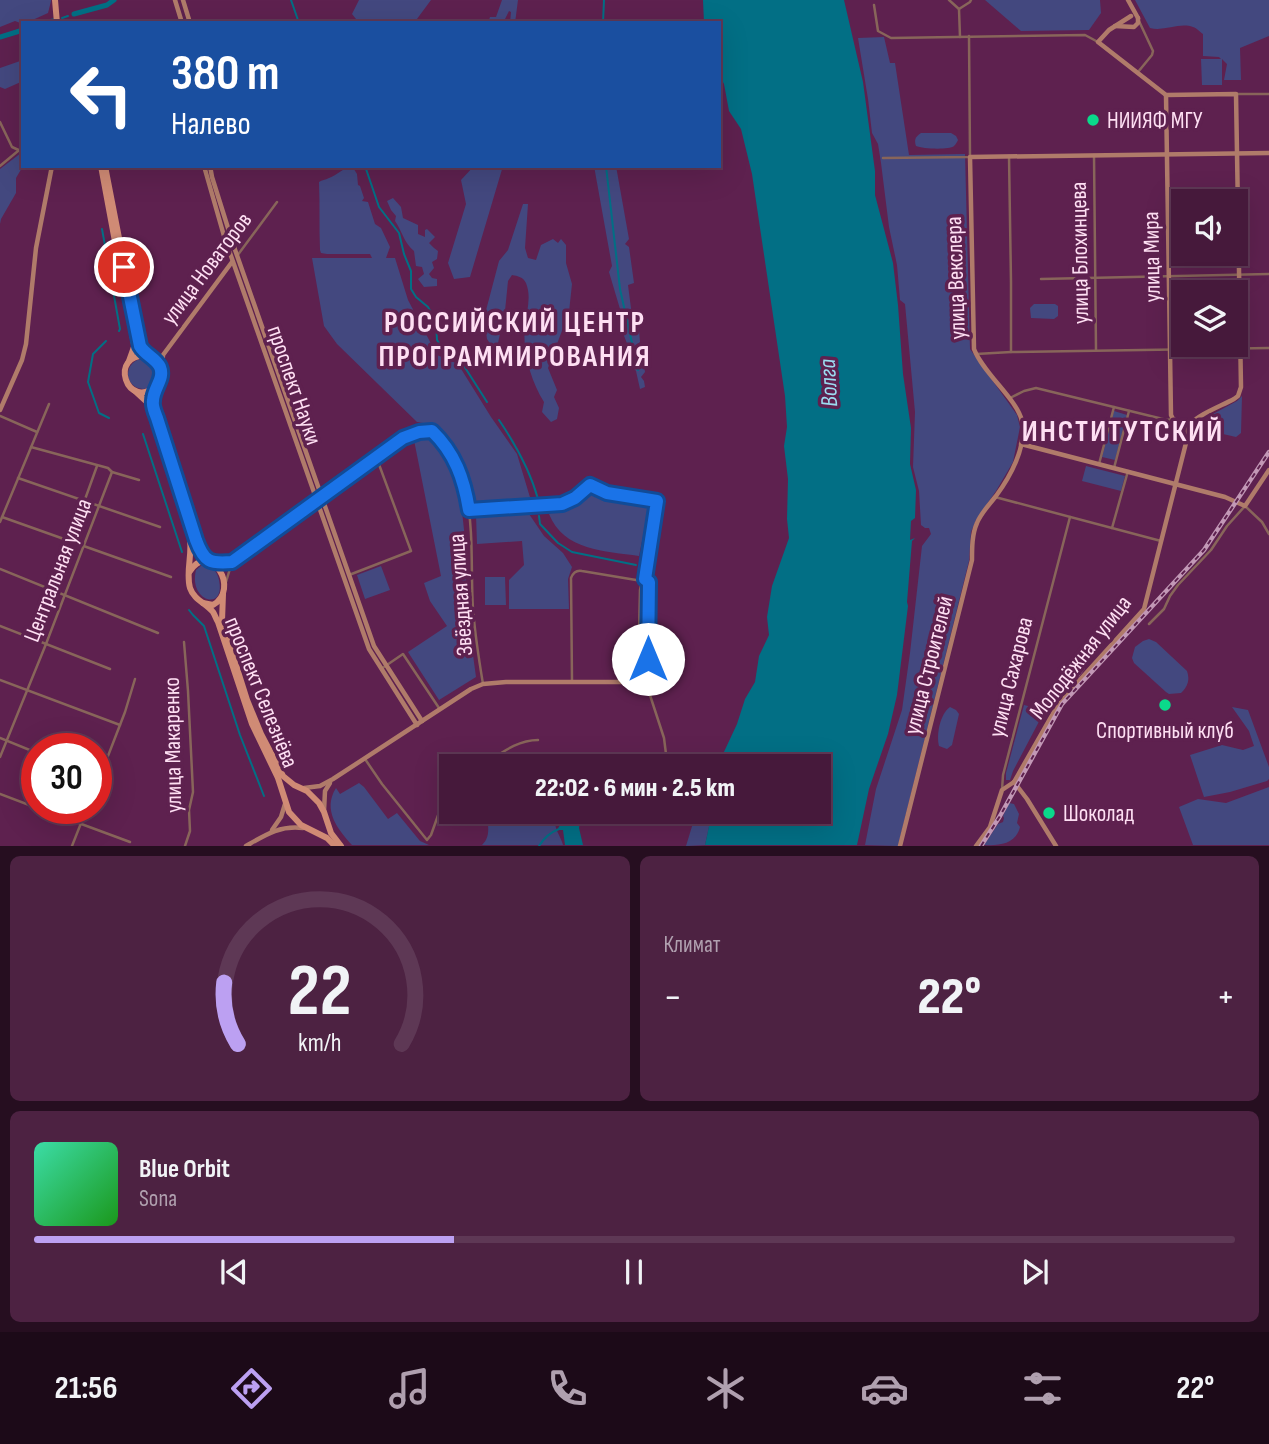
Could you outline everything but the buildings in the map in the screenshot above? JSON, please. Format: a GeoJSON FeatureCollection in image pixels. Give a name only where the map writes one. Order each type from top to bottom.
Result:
{"type":"FeatureCollection","features":[{"type":"Feature","properties":{"kind":"main road"},"geometry":{"type":"LineString","coordinates":[[55,0],[57,20]]}},
{"type":"Feature","properties":{"kind":"main road"},"geometry":{"type":"LineString","coordinates":[[103,168],[139,342],[142,350],[158,364],[161,377],[153,400],[154,407],[196,540],[204,555],[221,575],[224,591],[220,600],[213,604],[201,602],[191,589],[189,573],[192,550],[189,533],[147,402],[127,384],[125,378],[126,366],[134,344],[103,168]]}},
{"type":"Feature","properties":{"kind":"main road"},"geometry":{"type":"LineString","coordinates":[[129,361],[138,356],[149,356]]}},
{"type":"Feature","properties":{"kind":"main road"},"geometry":{"type":"LineString","coordinates":[[135,391],[152,390],[161,377]]}},
{"type":"Feature","properties":{"kind":"main road"},"geometry":{"type":"LineString","coordinates":[[189,573],[197,563],[211,562]]}},
{"type":"Feature","properties":{"kind":"main road","name":"проспект Селезнёва"},"geometry":{"type":"LineString","coordinates":[[224,591],[222,621],[256,723],[283,776],[301,788]]}},
{"type":"Feature","properties":{"kind":"main road","name":"проспект Селезнёва"},"geometry":{"type":"LineString","coordinates":[[201,602],[218,622],[252,724],[278,778],[285,801]]}},
{"type":"Feature","properties":{"kind":"main road"},"geometry":{"type":"LineString","coordinates":[[335,845],[291,815],[285,801],[289,790],[301,788],[313,796],[324,813],[331,833],[341,845]]}},
{"type":"Feature","properties":{"kind":"main road"},"geometry":{"type":"LineString","coordinates":[[308,829],[316,829],[321,825],[324,813]]}},
{"type":"Feature","properties":{"kind":"street"},"geometry":{"type":"LineString","coordinates":[[175,0],[181,21]]}},
{"type":"Feature","properties":{"kind":"street"},"geometry":{"type":"LineString","coordinates":[[183,0],[189,21]]}},
{"type":"Feature","properties":{"kind":"street"},"geometry":{"type":"LineString","coordinates":[[949,0],[960,9]]}},
{"type":"Feature","properties":{"kind":"street"},"geometry":{"type":"LineString","coordinates":[[960,9],[971,0]]}},
{"type":"Feature","properties":{"kind":"street"},"geometry":{"type":"LineString","coordinates":[[1128,0],[1153,53],[1138,72]]}},
{"type":"Feature","properties":{"kind":"street"},"geometry":{"type":"LineString","coordinates":[[874,5],[878,31],[887,37],[1085,35],[1098,42],[1166,95],[1269,94]]}},
{"type":"Feature","properties":{"kind":"street"},"geometry":{"type":"LineString","coordinates":[[1132,6],[1127,22],[1143,33]]}},
{"type":"Feature","properties":{"kind":"street"},"geometry":{"type":"LineString","coordinates":[[960,9],[960,37]]}},
{"type":"Feature","properties":{"kind":"street"},"geometry":{"type":"LineString","coordinates":[[1098,42],[1111,28],[1129,17],[1136,16],[1138,20]]}},
{"type":"Feature","properties":{"kind":"street"},"geometry":{"type":"LineString","coordinates":[[1111,28],[1132,27],[1138,20]]}},
{"type":"Feature","properties":{"kind":"street","name":"улица Векслера"},"geometry":{"type":"LineString","coordinates":[[969,37],[972,336],[976,354],[1022,421],[1021,444],[1009,475],[995,497]]}},
{"type":"Feature","properties":{"kind":"street"},"geometry":{"type":"LineString","coordinates":[[1236,94],[1240,280]]}},
{"type":"Feature","properties":{"kind":"street","name":"улица Мира"},"geometry":{"type":"LineString","coordinates":[[1166,95],[1173,419]]}},
{"type":"Feature","properties":{"kind":"street"},"geometry":{"type":"LineString","coordinates":[[0,122],[12,147],[21,151]]}},
{"type":"Feature","properties":{"kind":"street"},"geometry":{"type":"LineString","coordinates":[[0,166],[21,151]]}},
{"type":"Feature","properties":{"kind":"street"},"geometry":{"type":"LineString","coordinates":[[883,158],[1269,153]]}},
{"type":"Feature","properties":{"kind":"street","name":"улица Блохинцева"},"geometry":{"type":"LineString","coordinates":[[1094,155],[1096,350]]}},
{"type":"Feature","properties":{"kind":"street"},"geometry":{"type":"LineString","coordinates":[[1009,156],[1011,352]]}},
{"type":"Feature","properties":{"kind":"street"},"geometry":{"type":"LineString","coordinates":[[0,410],[22,360],[26,344],[36,247],[52,168]]}},
{"type":"Feature","properties":{"kind":"street","name":"проспект Науки"},"geometry":{"type":"LineString","coordinates":[[204,168],[233,262],[369,649],[417,724]]}},
{"type":"Feature","properties":{"kind":"street","name":"проспект Науки"},"geometry":{"type":"LineString","coordinates":[[210,168],[237,256],[374,646],[422,721]]}},
{"type":"Feature","properties":{"kind":"street","name":"улица Новаторов"},"geometry":{"type":"LineString","coordinates":[[163,355],[277,202]]}},
{"type":"Feature","properties":{"kind":"street"},"geometry":{"type":"LineString","coordinates":[[1041,279],[1269,274]]}},
{"type":"Feature","properties":{"kind":"street"},"geometry":{"type":"LineString","coordinates":[[1248,348],[1269,348]]}},
{"type":"Feature","properties":{"kind":"street"},"geometry":{"type":"LineString","coordinates":[[976,354],[1170,349]]}},
{"type":"Feature","properties":{"kind":"street"},"geometry":{"type":"LineString","coordinates":[[149,356],[163,355],[161,377]]}},
{"type":"Feature","properties":{"kind":"street"},"geometry":{"type":"LineString","coordinates":[[1009,399],[1036,388],[1167,420],[1173,419],[1188,426],[1234,399],[1239,392],[1241,357]]}},
{"type":"Feature","properties":{"kind":"street"},"geometry":{"type":"LineString","coordinates":[[0,522],[49,404]]}},
{"type":"Feature","properties":{"kind":"street"},"geometry":{"type":"LineString","coordinates":[[1099,464],[1114,407]]}},
{"type":"Feature","properties":{"kind":"street"},"geometry":{"type":"LineString","coordinates":[[1114,468],[1129,411]]}},
{"type":"Feature","properties":{"kind":"street"},"geometry":{"type":"LineString","coordinates":[[0,416],[37,432]]}},
{"type":"Feature","properties":{"kind":"street","name":"Молодёжная улица"},"geometry":{"type":"LineString","coordinates":[[1002,790],[1012,783],[1059,703],[1144,609],[1188,435],[1188,426]]}},
{"type":"Feature","properties":{"kind":"street","name":"Звёздная улица"},"geometry":{"type":"LineString","coordinates":[[376,457],[403,438],[432,431],[443,441],[454,459],[464,482],[469,510],[474,610],[483,684]]}},
{"type":"Feature","properties":{"kind":"street"},"geometry":{"type":"LineString","coordinates":[[1021,444],[1225,496],[1245,506],[1262,522],[1269,534]]}},
{"type":"Feature","properties":{"kind":"street"},"geometry":{"type":"LineString","coordinates":[[31,447],[108,468],[112,472],[139,480]]}},
{"type":"Feature","properties":{"kind":"street"},"geometry":{"type":"LineString","coordinates":[[211,562],[232,562],[376,457],[411,551],[349,575]]}},
{"type":"Feature","properties":{"kind":"street"},"geometry":{"type":"LineString","coordinates":[[70,541],[97,467]]}},
{"type":"Feature","properties":{"kind":"street"},"geometry":{"type":"LineString","coordinates":[[1149,624],[1164,609],[1178,585],[1211,550],[1269,470]]}},
{"type":"Feature","properties":{"kind":"street"},"geometry":{"type":"LineString","coordinates":[[1112,528],[1128,471]]}},
{"type":"Feature","properties":{"kind":"street","name":"Центральная улица"},"geometry":{"type":"LineString","coordinates":[[0,757],[112,472]]}},
{"type":"Feature","properties":{"kind":"street"},"geometry":{"type":"LineString","coordinates":[[18,478],[160,527]]}},
{"type":"Feature","properties":{"kind":"street"},"geometry":{"type":"LineString","coordinates":[[469,510],[562,504],[575,498],[590,485],[607,493],[657,501],[645,581],[648,689],[664,738],[666,754]]}},
{"type":"Feature","properties":{"kind":"street"},"geometry":{"type":"LineString","coordinates":[[995,497],[1161,541]]}},
{"type":"Feature","properties":{"kind":"street","name":"улица Строителей"},"geometry":{"type":"LineString","coordinates":[[900,845],[971,564],[974,532],[980,517],[995,497]]}},
{"type":"Feature","properties":{"kind":"street"},"geometry":{"type":"LineString","coordinates":[[2,517],[171,577]]}},
{"type":"Feature","properties":{"kind":"street","name":"улица Сахарова"},"geometry":{"type":"LineString","coordinates":[[977,844],[990,827],[1002,790],[1070,517]]}},
{"type":"Feature","properties":{"kind":"street"},"geometry":{"type":"LineString","coordinates":[[224,591],[232,562]]}},
{"type":"Feature","properties":{"kind":"street"},"geometry":{"type":"LineString","coordinates":[[0,569],[158,633]]}},
{"type":"Feature","properties":{"kind":"street"},"geometry":{"type":"LineString","coordinates":[[572,682],[573,575],[579,570],[645,581]]}},
{"type":"Feature","properties":{"kind":"street"},"geometry":{"type":"LineString","coordinates":[[638,682],[640,590],[645,581]]}},
{"type":"Feature","properties":{"kind":"street"},"geometry":{"type":"LineString","coordinates":[[0,626],[110,669]]}},
{"type":"Feature","properties":{"kind":"street","name":"улица Макаренко"},"geometry":{"type":"LineString","coordinates":[[184,642],[193,792],[189,810],[190,831],[185,845]]}},
{"type":"Feature","properties":{"kind":"street"},"geometry":{"type":"LineString","coordinates":[[381,669],[404,654],[440,709]]}},
{"type":"Feature","properties":{"kind":"street"},"geometry":{"type":"LineString","coordinates":[[638,659],[648,659]]}},
{"type":"Feature","properties":{"kind":"street"},"geometry":{"type":"LineString","coordinates":[[112,744],[135,678]]}},
{"type":"Feature","properties":{"kind":"street"},"geometry":{"type":"LineString","coordinates":[[0,680],[120,725]]}},
{"type":"Feature","properties":{"kind":"street"},"geometry":{"type":"LineString","coordinates":[[301,788],[320,786],[333,779],[471,689],[483,684],[648,682]]}},
{"type":"Feature","properties":{"kind":"street"},"geometry":{"type":"LineString","coordinates":[[0,737],[21,746]]}},
{"type":"Feature","properties":{"kind":"street"},"geometry":{"type":"LineString","coordinates":[[502,754],[524,741],[538,740]]}},
{"type":"Feature","properties":{"kind":"street"},"geometry":{"type":"LineString","coordinates":[[365,759],[427,840],[439,814]]}},
{"type":"Feature","properties":{"kind":"street"},"geometry":{"type":"LineString","coordinates":[[1003,778],[1007,784],[1012,783],[1027,799],[1056,845]]}},
{"type":"Feature","properties":{"kind":"street"},"geometry":{"type":"LineString","coordinates":[[324,813],[325,790],[333,779]]}},
{"type":"Feature","properties":{"kind":"street"},"geometry":{"type":"LineString","coordinates":[[0,794],[21,802]]}},
{"type":"Feature","properties":{"kind":"street"},"geometry":{"type":"LineString","coordinates":[[271,831],[281,817],[285,801]]}},
{"type":"Feature","properties":{"kind":"street"},"geometry":{"type":"LineString","coordinates":[[72,845],[80,825],[130,842]]}},
{"type":"Feature","properties":{"kind":"street"},"geometry":{"type":"LineString","coordinates":[[246,845],[271,831],[291,827],[308,829]]}},
{"type":"Feature","properties":{"kind":"shaded area"},"geometry":{"type":"Polygon","coordinates":[[[0,0],[51,0],[48,13],[30,21],[21,21],[21,23],[15,21],[0,27],[0,0]]]}},
{"type":"Feature","properties":{"kind":"shaded area"},"geometry":{"type":"Polygon","coordinates":[[[359,0],[431,0],[415,21],[355,21],[352,14],[359,0]]]}},
{"type":"Feature","properties":{"kind":"shaded area"},"geometry":{"type":"Polygon","coordinates":[[[502,0],[518,0],[515,21],[510,21],[509,11],[504,21],[489,21],[490,17],[496,17],[502,0]]]}},
{"type":"Feature","properties":{"kind":"shaded area"},"geometry":{"type":"Polygon","coordinates":[[[985,0],[1100,0],[1101,13],[1089,30],[1021,31],[985,0]]]}},
{"type":"Feature","properties":{"kind":"shaded area"},"geometry":{"type":"Polygon","coordinates":[[[1135,0],[1269,0],[1269,36],[1240,48],[1241,80],[1224,80],[1227,64],[1222,59],[1222,85],[1202,85],[1201,59],[1221,59],[1203,56],[1203,34],[1188,26],[1150,28],[1135,0]]]}},
{"type":"Feature","properties":{"kind":"shaded area"},"geometry":{"type":"Polygon","coordinates":[[[884,37],[890,63],[895,63],[909,155],[965,154],[970,349],[1017,415],[1020,427],[1013,462],[971,532],[969,561],[898,846],[865,845],[876,789],[902,710],[922,546],[931,534],[929,528],[921,525],[919,491],[913,467],[915,412],[905,304],[900,300],[878,144],[872,133],[858,38],[884,37]]]}},
{"type":"Feature","properties":{"kind":"shaded area"},"geometry":{"type":"Polygon","coordinates":[[[21,61],[21,82],[5,89],[0,87],[0,68],[21,61]]]}},
{"type":"Feature","properties":{"kind":"shaded area"},"geometry":{"type":"Polygon","coordinates":[[[921,133],[951,133],[958,140],[954,146],[947,148],[919,147],[916,146],[915,140],[921,133]]]}},
{"type":"Feature","properties":{"kind":"shaded area"},"geometry":{"type":"Polygon","coordinates":[[[21,153],[22,168],[16,178],[16,193],[0,224],[0,169],[21,153]]]}},
{"type":"Feature","properties":{"kind":"shaded area"},"geometry":{"type":"Polygon","coordinates":[[[346,168],[353,168],[357,174],[358,185],[364,198],[362,201],[368,202],[375,224],[381,228],[390,247],[386,258],[395,258],[408,300],[437,355],[458,364],[517,454],[532,504],[473,508],[461,462],[450,440],[433,426],[417,422],[337,344],[324,326],[312,258],[372,258],[370,254],[321,253],[319,182],[346,168]]]}},
{"type":"Feature","properties":{"kind":"shaded area"},"geometry":{"type":"Polygon","coordinates":[[[472,168],[502,168],[470,277],[454,279],[448,263],[466,204],[461,180],[472,168]]]}},
{"type":"Feature","properties":{"kind":"shaded area"},"geometry":{"type":"Polygon","coordinates":[[[594,168],[616,168],[629,239],[625,244],[629,247],[634,283],[628,285],[632,316],[638,317],[640,342],[634,347],[642,353],[645,372],[641,377],[645,387],[640,389],[621,328],[629,319],[628,316],[623,319],[609,272],[612,266],[594,168]]]}},
{"type":"Feature","properties":{"kind":"shaded area"},"geometry":{"type":"Polygon","coordinates":[[[393,198],[401,207],[403,218],[418,225],[418,234],[425,237],[427,229],[435,237],[429,243],[438,251],[437,259],[432,262],[434,268],[429,274],[437,279],[437,286],[424,287],[418,279],[424,274],[422,267],[416,266],[414,251],[405,241],[395,221],[396,216],[387,201],[393,198]]]}},
{"type":"Feature","properties":{"kind":"shaded area"},"geometry":{"type":"Polygon","coordinates":[[[523,204],[528,204],[525,248],[528,258],[536,260],[541,245],[553,239],[558,243],[561,239],[566,245],[566,263],[572,284],[569,312],[548,368],[557,390],[554,397],[559,408],[557,419],[551,422],[542,412],[544,402],[531,375],[526,356],[524,336],[529,294],[523,279],[512,275],[508,281],[498,343],[491,345],[487,339],[484,318],[499,261],[508,250],[523,204]]]}},
{"type":"Feature","properties":{"kind":"shaded area"},"geometry":{"type":"Polygon","coordinates":[[[1034,304],[1055,304],[1058,306],[1058,316],[1054,319],[1031,318],[1030,308],[1034,304]]]}},
{"type":"Feature","properties":{"kind":"shaded area"},"geometry":{"type":"Polygon","coordinates":[[[143,359],[149,360],[157,368],[157,380],[149,388],[143,389],[137,388],[129,380],[128,374],[129,368],[137,360],[143,359]]]}},
{"type":"Feature","properties":{"kind":"shaded area"},"geometry":{"type":"Polygon","coordinates":[[[1242,396],[1241,433],[1236,437],[1210,431],[1213,414],[1242,396]]]}},
{"type":"Feature","properties":{"kind":"shaded area"},"geometry":{"type":"Polygon","coordinates":[[[1114,411],[1127,415],[1115,460],[1102,457],[1114,411]]]}},
{"type":"Feature","properties":{"kind":"shaded area"},"geometry":{"type":"Polygon","coordinates":[[[429,435],[451,468],[461,502],[467,611],[476,677],[439,700],[408,652],[447,626],[430,601],[424,583],[441,576],[414,440],[429,435]]]}},
{"type":"Feature","properties":{"kind":"shaded area"},"geometry":{"type":"Polygon","coordinates":[[[1086,466],[1125,476],[1121,491],[1082,481],[1086,466]]]}},
{"type":"Feature","properties":{"kind":"shaded area"},"geometry":{"type":"Polygon","coordinates":[[[592,489],[612,499],[649,507],[639,556],[587,547],[575,542],[556,526],[549,514],[571,505],[592,489]]]}},
{"type":"Feature","properties":{"kind":"shaded area"},"geometry":{"type":"Polygon","coordinates":[[[527,511],[544,536],[563,553],[572,567],[568,579],[569,609],[509,609],[509,580],[524,565],[522,541],[477,544],[476,515],[527,511]]]}},
{"type":"Feature","properties":{"kind":"shaded area"},"geometry":{"type":"Polygon","coordinates":[[[203,564],[214,569],[219,580],[220,590],[213,599],[207,599],[197,590],[196,570],[203,564]]]}},
{"type":"Feature","properties":{"kind":"shaded area"},"geometry":{"type":"Polygon","coordinates":[[[381,566],[390,590],[365,599],[357,575],[381,566]]]}},
{"type":"Feature","properties":{"kind":"shaded area"},"geometry":{"type":"Polygon","coordinates":[[[485,577],[505,577],[506,605],[485,605],[485,577]]]}},
{"type":"Feature","properties":{"kind":"shaded area"},"geometry":{"type":"Polygon","coordinates":[[[1149,639],[1156,642],[1187,671],[1188,683],[1181,693],[1169,694],[1134,663],[1132,658],[1135,647],[1149,639]]]}},
{"type":"Feature","properties":{"kind":"shaded area"},"geometry":{"type":"Polygon","coordinates":[[[1024,705],[1044,712],[1010,780],[1006,780],[1006,773],[1024,705]]]}},
{"type":"Feature","properties":{"kind":"shaded area"},"geometry":{"type":"Polygon","coordinates":[[[950,707],[959,714],[952,745],[947,749],[939,746],[938,736],[941,720],[950,707]]]}},
{"type":"Feature","properties":{"kind":"shaded area"},"geometry":{"type":"Polygon","coordinates":[[[1232,707],[1248,710],[1269,767],[1269,779],[1230,792],[1204,797],[1190,755],[1222,745],[1243,750],[1254,746],[1249,731],[1232,707]]]}},
{"type":"Feature","properties":{"kind":"shaded area"},"geometry":{"type":"Polygon","coordinates":[[[359,783],[388,819],[397,813],[420,841],[429,845],[352,845],[337,826],[331,812],[331,804],[336,788],[340,794],[359,783]]]}},
{"type":"Feature","properties":{"kind":"shaded area"},"geometry":{"type":"Polygon","coordinates":[[[1269,787],[1269,845],[1193,845],[1179,807],[1198,799],[1226,803],[1269,787]]]}},
{"type":"Feature","properties":{"kind":"shaded area"},"geometry":{"type":"Polygon","coordinates":[[[1009,803],[1014,804],[1019,814],[1018,833],[1006,843],[984,845],[998,824],[1003,822],[1009,803]]]}},
{"type":"Feature","properties":{"kind":"shaded area"},"geometry":{"type":"Polygon","coordinates":[[[488,824],[555,824],[563,845],[482,845],[488,824]]]}},
{"type":"Feature","properties":{"kind":"shaded area"},"geometry":{"type":"Polygon","coordinates":[[[693,824],[710,824],[705,845],[686,846],[693,824]]]}},
{"type":"Feature","properties":{"kind":"water","name":"Волга"},"geometry":{"type":"Polygon","coordinates":[[[703,0],[844,0],[863,82],[875,171],[875,195],[893,263],[911,428],[910,464],[916,490],[915,518],[911,521],[910,540],[915,538],[912,541],[908,606],[897,695],[888,734],[869,789],[857,845],[705,845],[709,824],[831,824],[831,754],[723,754],[745,699],[755,682],[759,656],[769,635],[767,617],[772,586],[789,538],[788,479],[784,446],[787,427],[785,396],[752,174],[741,129],[729,111],[721,78],[721,21],[704,21],[703,0]]]}},
{"type":"Feature","properties":{"kind":"water"},"geometry":{"type":"Polygon","coordinates":[[[561,824],[580,824],[583,845],[565,845],[563,830],[557,830],[561,824]]]}},
{"type":"Feature","properties":{"kind":"waterway"},"geometry":{"type":"LineString","coordinates":[[74,14],[107,5],[114,0]]}},
{"type":"Feature","properties":{"kind":"waterway"},"geometry":{"type":"LineString","coordinates":[[291,0],[298,21]]}},
{"type":"Feature","properties":{"kind":"waterway"},"geometry":{"type":"LineString","coordinates":[[603,21],[604,0]]}},
{"type":"Feature","properties":{"kind":"waterway"},"geometry":{"type":"LineString","coordinates":[[62,18],[68,16]]}},
{"type":"Feature","properties":{"kind":"waterway"},"geometry":{"type":"LineString","coordinates":[[0,37],[21,31]]}},
{"type":"Feature","properties":{"kind":"waterway"},"geometry":{"type":"LineString","coordinates":[[366,168],[379,207],[399,233],[411,271],[411,289],[428,307],[436,322],[437,340],[443,349],[457,355],[487,402]]}},
{"type":"Feature","properties":{"kind":"waterway"},"geometry":{"type":"LineString","coordinates":[[606,168],[620,289],[638,370]]}},
{"type":"Feature","properties":{"kind":"waterway"},"geometry":{"type":"LineString","coordinates":[[102,229],[119,331]]}},
{"type":"Feature","properties":{"kind":"waterway"},"geometry":{"type":"LineString","coordinates":[[106,341],[93,354],[88,382],[99,413],[109,418]]}},
{"type":"Feature","properties":{"kind":"waterway"},"geometry":{"type":"LineString","coordinates":[[499,420],[522,458],[538,499]]}},
{"type":"Feature","properties":{"kind":"waterway"},"geometry":{"type":"LineString","coordinates":[[143,434],[182,552]]}},
{"type":"Feature","properties":{"kind":"waterway"},"geometry":{"type":"LineString","coordinates":[[539,516],[540,524],[558,543],[572,552],[636,565]]}},
{"type":"Feature","properties":{"kind":"waterway"},"geometry":{"type":"LineString","coordinates":[[189,610],[204,626],[240,735],[264,796]]}},
{"type":"Feature","properties":{"kind":"waterway"},"geometry":{"type":"LineString","coordinates":[[539,846],[559,829]]}},
{"type":"Feature","properties":{"kind":"railway"},"geometry":{"type":"LineString","coordinates":[[981,846],[1062,704],[1204,550],[1269,452]]}},
{"type":"Feature","properties":{"kind":"railway"},"geometry":{"type":"LineString","coordinates":[[1073,681],[1082,669],[1089,649]]}},
{"type":"Feature","properties":{"kind":"place","name":"НИИЯФ МГУ"},"geometry":{"type":"Point","coordinates":[1093,120]}},
{"type":"Feature","properties":{"kind":"place","name":"Спортивный клуб"},"geometry":{"type":"Point","coordinates":[1165,705]}},
{"type":"Feature","properties":{"kind":"place","name":"Шоколад"},"geometry":{"type":"Point","coordinates":[1049,813]}},
{"type":"Feature","properties":{"kind":"district","name":"РОССИЙСКИЙ ЦЕНТР ПРОГРАММИРОВАНИЯ"},"geometry":{"type":"Point","coordinates":[515,339]}},
{"type":"Feature","properties":{"kind":"district","name":"ИНСТИТУТСКИЙ"},"geometry":{"type":"Point","coordinates":[1123,431]}},
{"type":"Feature","properties":{"kind":"route"},"geometry":{"type":"LineString","coordinates":[[124,267],[140,346],[160,368],[160,381],[153,400],[157,418],[196,540],[210,561],[232,562],[403,438],[432,431],[443,441],[454,459],[464,482],[469,510],[562,504],[575,498],[590,485],[607,493],[657,501],[645,579],[649,582],[648,659]]}}]}
